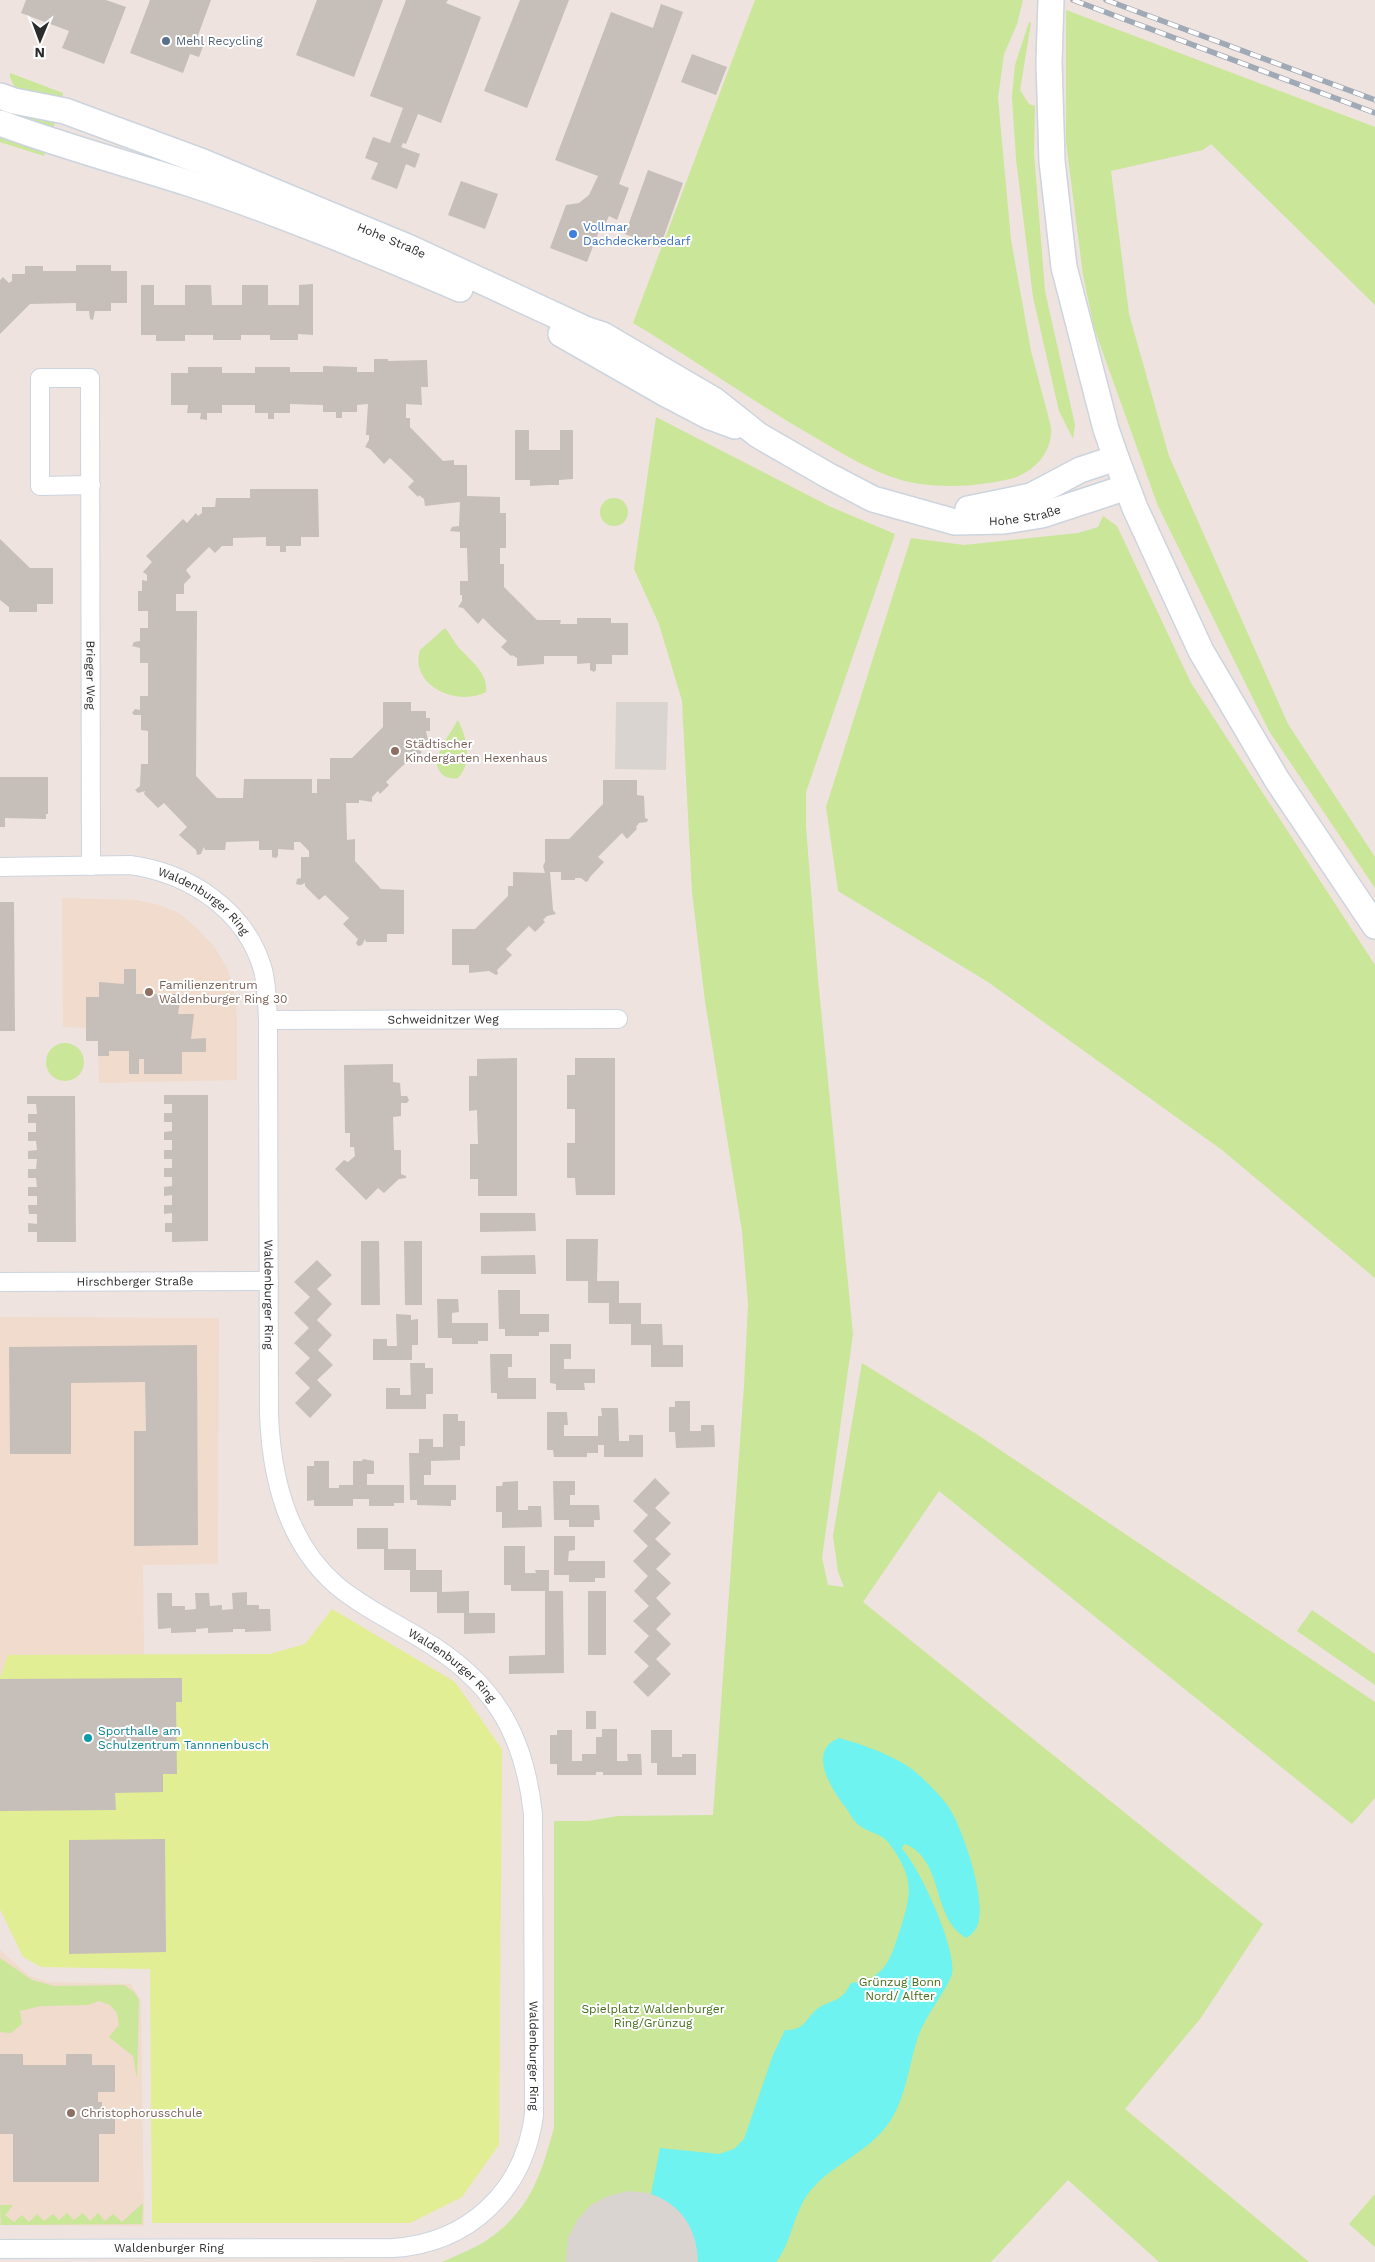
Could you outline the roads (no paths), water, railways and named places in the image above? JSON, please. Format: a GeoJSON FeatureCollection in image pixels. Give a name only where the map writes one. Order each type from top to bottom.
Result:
{"type":"FeatureCollection","features":[{"type":"Feature","properties":{"kind":"street"},"geometry":{"type":"LineString","coordinates":[[1051,0],[1049,62],[1052,161],[1064,267],[1106,430],[1126,488],[1201,651],[1277,780],[1375,926]]}},
{"type":"Feature","properties":{"kind":"street","name":"Hohe Straße"},"geometry":{"type":"LineString","coordinates":[[0,96],[14,101],[65,111],[203,162],[410,248],[585,329],[598,343]]}},
{"type":"Feature","properties":{"kind":"street","name":"Hohe Straße"},"geometry":{"type":"LineString","coordinates":[[0,123],[54,143],[189,184],[383,256],[497,305],[598,343],[714,400],[758,435],[873,499],[955,522],[1004,520],[1042,515],[1126,488]]}},
{"type":"Feature","properties":{"kind":"street","name":"Brieger Weg"},"geometry":{"type":"LineString","coordinates":[[90,485],[40,486],[40,378],[90,378],[91,866]]}},
{"type":"Feature","properties":{"kind":"street","name":"Hohe Straße"},"geometry":{"type":"LineString","coordinates":[[921,512],[968,509],[1031,496],[1080,470],[1116,458]]}},
{"type":"Feature","properties":{"kind":"street","name":"Waldenburger Ring"},"geometry":{"type":"LineString","coordinates":[[0,866],[130,865],[151,868],[195,885],[219,902],[238,922],[254,945],[264,971],[268,1020],[270,1438],[273,1464],[288,1517],[302,1544],[336,1584],[360,1602],[456,1661],[477,1679],[497,1704],[524,1760],[530,1786],[533,1814],[534,2115],[532,2133],[518,2167],[498,2199],[471,2223],[451,2235],[411,2247],[0,2249]]}},
{"type":"Feature","properties":{"kind":"street","name":"Schweidnitzer Weg"},"geometry":{"type":"LineString","coordinates":[[268,1020],[618,1019]]}},
{"type":"Feature","properties":{"kind":"street","name":"Hirschberger Straße"},"geometry":{"type":"LineString","coordinates":[[0,1282],[269,1280]]}},
{"type":"Feature","properties":{"kind":"water"},"geometry":{"type":"Polygon","coordinates":[[[839,1738],[878,1751],[897,1760],[913,1770],[945,1802],[954,1816],[973,1868],[977,1887],[979,1919],[975,1930],[967,1938],[956,1929],[942,1905],[933,1876],[926,1863],[918,1852],[905,1844],[903,1846],[902,1849],[928,1891],[937,1912],[950,1951],[952,1966],[951,1977],[920,2032],[902,2097],[892,2119],[876,2138],[821,2179],[812,2189],[800,2208],[785,2247],[776,2262],[698,2262],[695,2239],[686,2220],[671,2205],[651,2194],[660,2148],[719,2154],[734,2149],[744,2139],[773,2055],[785,2030],[792,2030],[801,2026],[817,2009],[844,1994],[850,1984],[864,1981],[876,1975],[889,1959],[906,1911],[909,1890],[906,1872],[899,1858],[884,1839],[856,1822],[834,1791],[825,1771],[824,1752],[829,1744],[839,1738]]]}},
{"type":"Feature","properties":{"kind":"railway"},"geometry":{"type":"LineString","coordinates":[[1073,0],[1375,113]]}},
{"type":"Feature","properties":{"kind":"railway"},"geometry":{"type":"LineString","coordinates":[[1106,0],[1375,100]]}},
{"type":"Feature","properties":{"kind":"place","name":"Mehl Recycling"},"geometry":{"type":"Point","coordinates":[166,41]}},
{"type":"Feature","properties":{"kind":"place","name":"Vollmar Dachdeckerbedarf"},"geometry":{"type":"Point","coordinates":[573,234]}},
{"type":"Feature","properties":{"kind":"place","name":"Städtischer Kindergarten Hexenhaus"},"geometry":{"type":"Point","coordinates":[395,751]}},
{"type":"Feature","properties":{"kind":"place","name":"Familienzentrum Waldenburger Ring 30"},"geometry":{"type":"Point","coordinates":[149,992]}},
{"type":"Feature","properties":{"kind":"place","name":"Sporthalle am Schulzentrum Tannnenbusch"},"geometry":{"type":"Point","coordinates":[88,1738]}},
{"type":"Feature","properties":{"kind":"place","name":"Christophorusschule"},"geometry":{"type":"Point","coordinates":[71,2113]}},
{"type":"Feature","properties":{"kind":"park label","name":"Grünzug Bonn Nord/ Alfter"},"geometry":{"type":"Point","coordinates":[900,1989]}},
{"type":"Feature","properties":{"kind":"park label","name":"Spielplatz Waldenburger Ring/Grünzug"},"geometry":{"type":"Point","coordinates":[653,2016]}}]}
